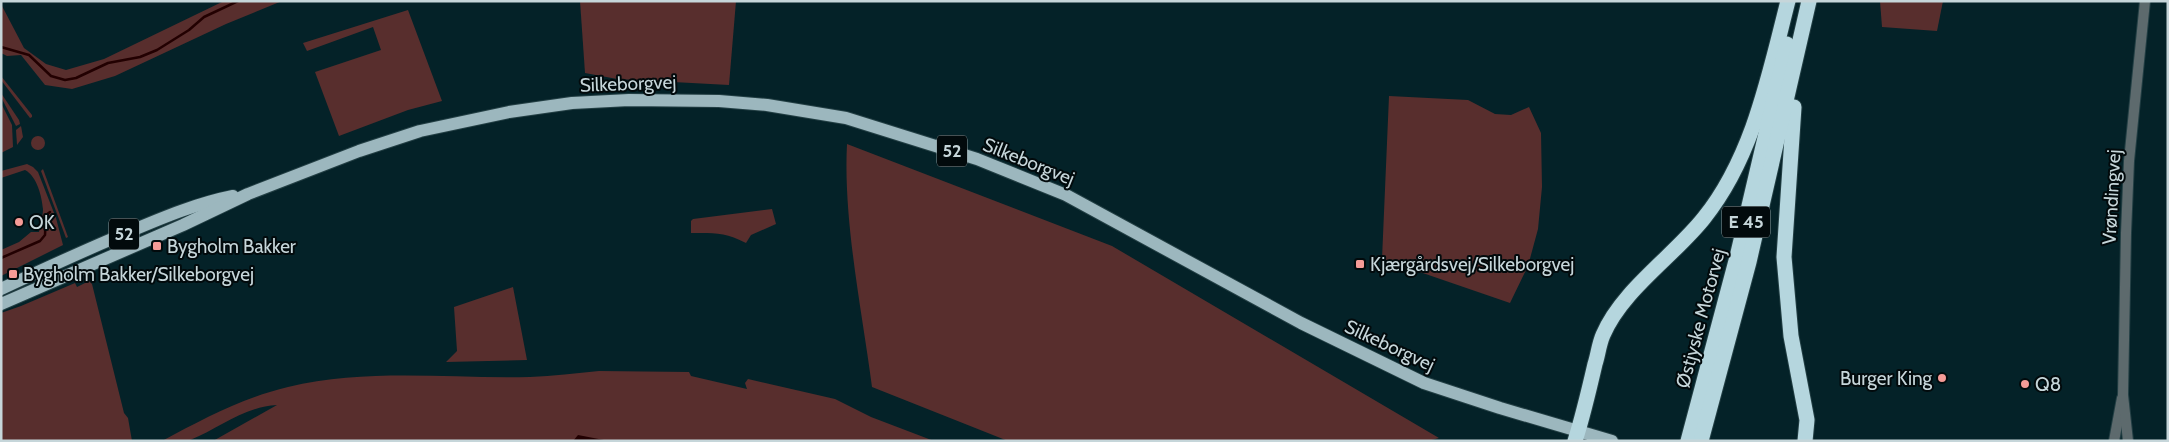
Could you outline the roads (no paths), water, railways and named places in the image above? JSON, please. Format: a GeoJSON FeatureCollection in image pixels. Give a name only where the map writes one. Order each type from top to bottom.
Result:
{"type":"FeatureCollection","features":[{"type":"Feature","properties":{"kind":"highway"},"geometry":{"type":"LineString","coordinates":[[1576,436],[1603,335],[1615,314],[1644,279],[1672,254],[1705,218],[1743,154],[1764,92],[1788,1]]}},
{"type":"Feature","properties":{"kind":"highway","name":"Østjyske Motorvej"},"geometry":{"type":"LineString","coordinates":[[1688,441],[1740,248],[1796,1]]}},
{"type":"Feature","properties":{"kind":"highway","name":"Østjyske Motorvej"},"geometry":{"type":"LineString","coordinates":[[1701,441],[1749,262],[1809,1]]}},
{"type":"Feature","properties":{"kind":"highway"},"geometry":{"type":"LineString","coordinates":[[1805,21],[1803,62],[1794,108],[1784,257],[1791,336],[1807,420],[1806,441]]}},
{"type":"Feature","properties":{"kind":"main road","name":"Silkeborgvej"},"geometry":{"type":"LineString","coordinates":[[1,304],[183,225],[248,194],[360,151],[420,131],[509,112],[572,103],[671,99],[767,105],[846,118],[977,159],[1066,195],[1301,323],[1424,383],[1576,436],[1612,441]]}},
{"type":"Feature","properties":{"kind":"main road","name":"Silkeborgvej"},"geometry":{"type":"LineString","coordinates":[[1,289],[83,251],[165,217],[214,200],[248,194]]}},
{"type":"Feature","properties":{"kind":"street","name":"Vrøndingvej"},"geometry":{"type":"LineString","coordinates":[[2114,441],[2122,395],[2129,161],[2145,1]]}},
{"type":"Feature","properties":{"kind":"street","name":"Vrøndingvej"},"geometry":{"type":"LineString","coordinates":[[2122,395],[2128,441]]}},
{"type":"Feature","properties":{"kind":"waterway"},"geometry":{"type":"LineString","coordinates":[[1,47],[29,55],[51,76],[65,80],[76,78],[108,63],[140,57],[157,50],[189,30],[204,17],[238,1]]}},
{"type":"Feature","properties":{"kind":"waterway"},"geometry":{"type":"LineString","coordinates":[[1,258],[40,241],[45,235],[46,215],[50,212]]}},
{"type":"Feature","properties":{"kind":"place","name":"OK"},"geometry":{"type":"Point","coordinates":[19,222]}},
{"type":"Feature","properties":{"kind":"place","name":"Bygholm Bakker"},"geometry":{"type":"Point","coordinates":[157,246]}},
{"type":"Feature","properties":{"kind":"place","name":"Kjærgårdsvej/Silkeborgvej"},"geometry":{"type":"Point","coordinates":[1360,264]}},
{"type":"Feature","properties":{"kind":"place","name":"Bygholm Bakker/Silkeborgvej"},"geometry":{"type":"Point","coordinates":[13,274]}},
{"type":"Feature","properties":{"kind":"place","name":"Burger King"},"geometry":{"type":"Point","coordinates":[1942,378]}},
{"type":"Feature","properties":{"kind":"place","name":"Q8"},"geometry":{"type":"Point","coordinates":[2025,384]}}]}
